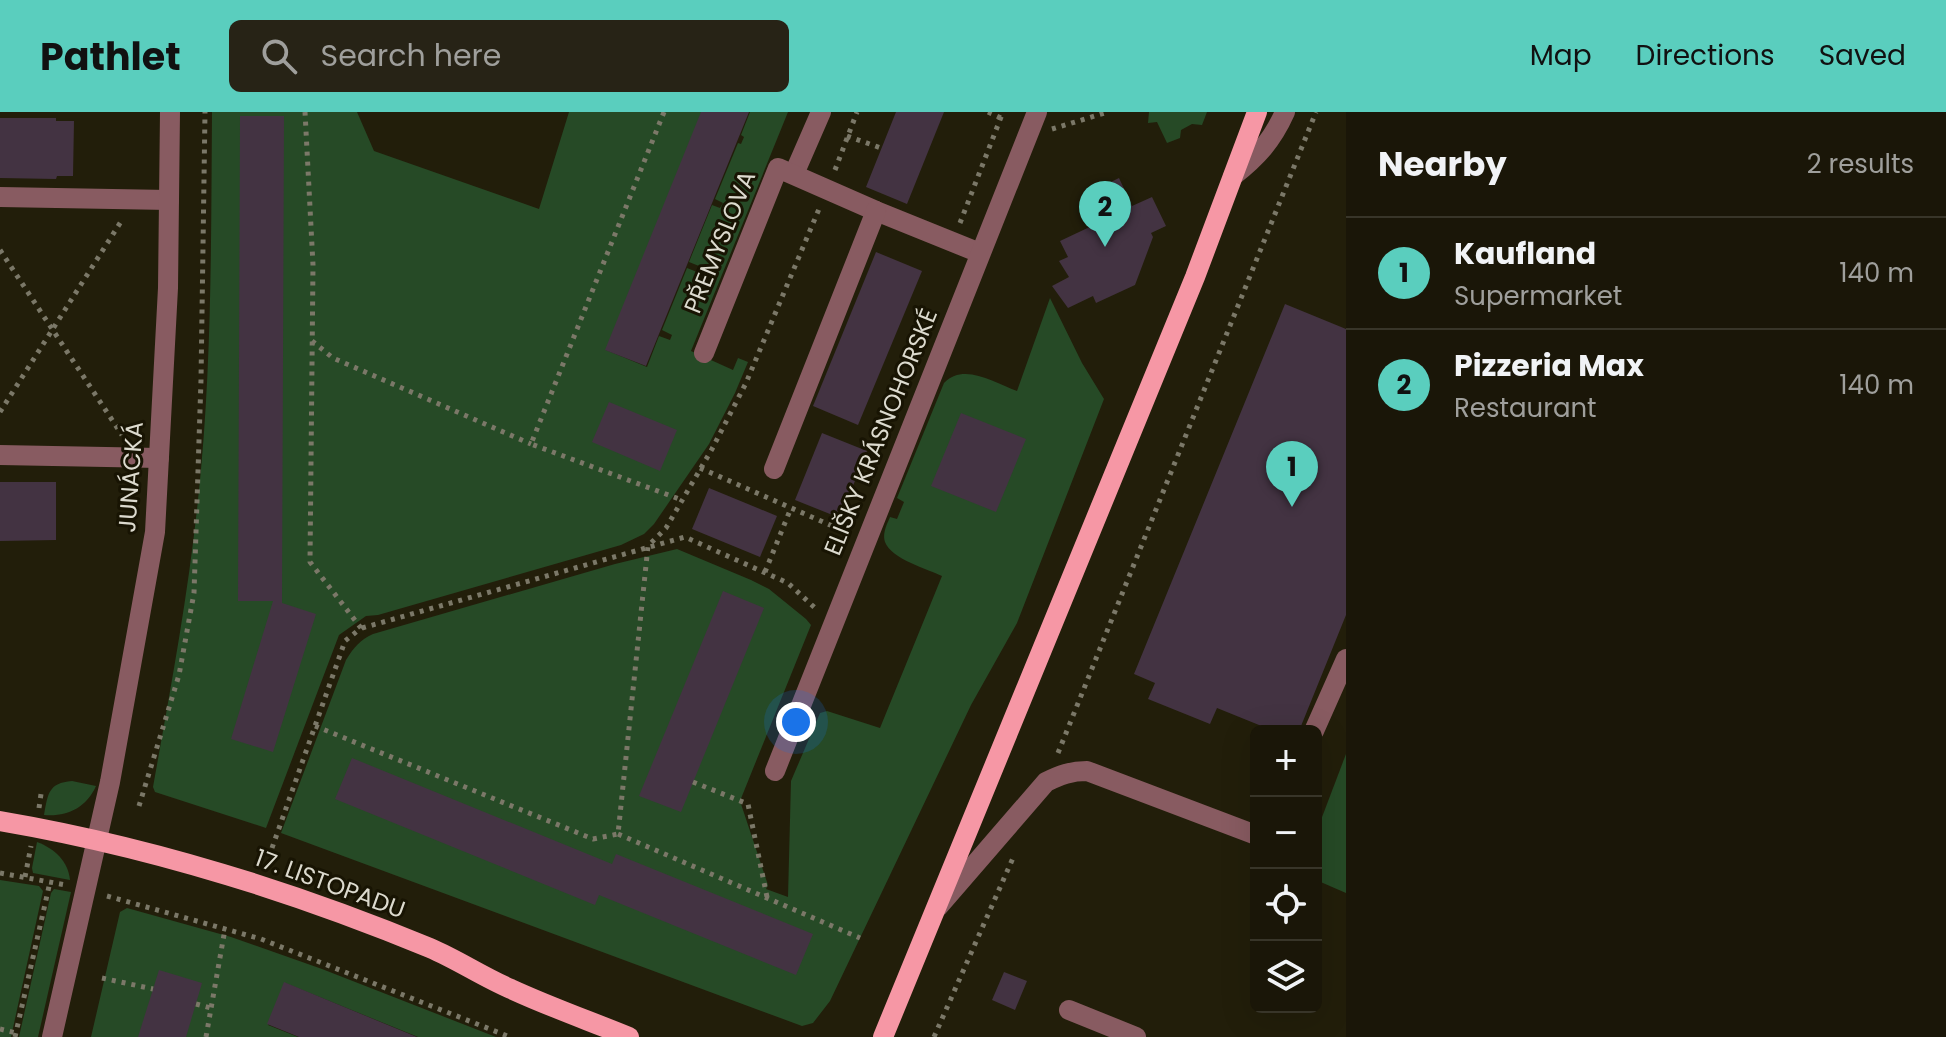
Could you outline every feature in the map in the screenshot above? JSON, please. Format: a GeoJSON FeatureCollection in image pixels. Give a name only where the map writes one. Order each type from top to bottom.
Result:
{"type":"FeatureCollection","features":[{"type":"Feature","properties":{"kind":"main road"},"geometry":{"type":"LineString","coordinates":[[883,1037],[1189,292],[1257,112]]}},
{"type":"Feature","properties":{"kind":"main road","name":"17. LISTOPADU"},"geometry":{"type":"LineString","coordinates":[[0,821],[97,840],[175,860],[330,910],[432,949],[511,989],[629,1037]]}},
{"type":"Feature","properties":{"kind":"street","name":"JUNÁCKÁ"},"geometry":{"type":"LineString","coordinates":[[52,1037],[110,782],[155,532],[168,288],[170,112]]}},
{"type":"Feature","properties":{"kind":"street","name":"PŘEMYSLOVA"},"geometry":{"type":"LineString","coordinates":[[794,174],[821,112]]}},
{"type":"Feature","properties":{"kind":"street","name":"ELIŠKY KRÁSNOHORSKÉ"},"geometry":{"type":"LineString","coordinates":[[775,771],[1037,112]]}},
{"type":"Feature","properties":{"kind":"street"},"geometry":{"type":"LineString","coordinates":[[1233,176],[1257,157],[1285,112]]}},
{"type":"Feature","properties":{"kind":"street","name":"PŘEMYSLOVA"},"geometry":{"type":"LineString","coordinates":[[704,353],[778,168],[980,253]]}},
{"type":"Feature","properties":{"kind":"street"},"geometry":{"type":"LineString","coordinates":[[0,197],[169,200]]}},
{"type":"Feature","properties":{"kind":"street"},"geometry":{"type":"LineString","coordinates":[[774,469],[876,211]]}},
{"type":"Feature","properties":{"kind":"street"},"geometry":{"type":"LineString","coordinates":[[0,455],[159,458]]}},
{"type":"Feature","properties":{"kind":"street"},"geometry":{"type":"LineString","coordinates":[[1317,725],[1346,659]]}},
{"type":"Feature","properties":{"kind":"street"},"geometry":{"type":"LineString","coordinates":[[935,910],[1046,782],[1075,771],[1087,771],[1250,833]]}},
{"type":"Feature","properties":{"kind":"street"},"geometry":{"type":"LineString","coordinates":[[1069,1010],[1136,1037]]}},
{"type":"Feature","properties":{"kind":"path"},"geometry":{"type":"LineString","coordinates":[[139,806],[179,675],[194,593],[205,112]]}},
{"type":"Feature","properties":{"kind":"path"},"geometry":{"type":"LineString","coordinates":[[305,112],[313,265],[310,562],[361,628]]}},
{"type":"Feature","properties":{"kind":"path"},"geometry":{"type":"LineString","coordinates":[[531,444],[664,112]]}},
{"type":"Feature","properties":{"kind":"path"},"geometry":{"type":"LineString","coordinates":[[618,834],[648,546],[666,528],[746,383],[857,112]]}},
{"type":"Feature","properties":{"kind":"path"},"geometry":{"type":"LineString","coordinates":[[952,242],[1002,115],[988,112]]}},
{"type":"Feature","properties":{"kind":"path"},"geometry":{"type":"LineString","coordinates":[[1051,130],[1108,112]]}},
{"type":"Feature","properties":{"kind":"path"},"geometry":{"type":"LineString","coordinates":[[1046,782],[1316,112]]}},
{"type":"Feature","properties":{"kind":"path"},"geometry":{"type":"LineString","coordinates":[[847,136],[881,148]]}},
{"type":"Feature","properties":{"kind":"path"},"geometry":{"type":"LineString","coordinates":[[0,412],[135,199]]}},
{"type":"Feature","properties":{"kind":"path"},"geometry":{"type":"LineString","coordinates":[[0,250],[125,439]]}},
{"type":"Feature","properties":{"kind":"path"},"geometry":{"type":"LineString","coordinates":[[312,341],[333,358],[531,444],[682,500]]}},
{"type":"Feature","properties":{"kind":"path"},"geometry":{"type":"LineString","coordinates":[[700,468],[852,535]]}},
{"type":"Feature","properties":{"kind":"path"},"geometry":{"type":"LineString","coordinates":[[765,572],[791,508]]}},
{"type":"Feature","properties":{"kind":"path"},"geometry":{"type":"LineString","coordinates":[[272,848],[345,641],[361,628],[685,537],[788,583],[822,614]]}},
{"type":"Feature","properties":{"kind":"path"},"geometry":{"type":"LineString","coordinates":[[315,726],[593,839],[618,834],[860,938]]}},
{"type":"Feature","properties":{"kind":"path"},"geometry":{"type":"LineString","coordinates":[[693,782],[748,804],[768,898]]}},
{"type":"Feature","properties":{"kind":"path"},"geometry":{"type":"LineString","coordinates":[[25,877],[32,839]]}},
{"type":"Feature","properties":{"kind":"path"},"geometry":{"type":"LineString","coordinates":[[934,1037],[1015,853]]}},
{"type":"Feature","properties":{"kind":"path"},"geometry":{"type":"LineString","coordinates":[[0,873],[86,890],[261,939],[510,1037]]}},
{"type":"Feature","properties":{"kind":"path"},"geometry":{"type":"LineString","coordinates":[[0,1029],[16,1035],[50,882]]}},
{"type":"Feature","properties":{"kind":"path"},"geometry":{"type":"LineString","coordinates":[[206,1037],[225,929]]}},
{"type":"Feature","properties":{"kind":"path"},"geometry":{"type":"LineString","coordinates":[[102,978],[153,989]]}},
{"type":"Feature","properties":{"kind":"path"},"geometry":{"type":"LineString","coordinates":[[196,1004],[211,1008]]}},
{"type":"Feature","properties":{"kind":"green space"},"geometry":{"type":"Polygon","coordinates":[[[212,112],[357,112],[374,151],[539,209],[569,112],[703,112],[606,350],[647,367],[659,336],[670,340],[672,335],[662,330],[687,268],[697,272],[699,266],[689,262],[712,205],[720,208],[723,203],[715,199],[738,143],[741,144],[744,137],[741,135],[750,112],[788,112],[691,351],[733,370],[738,358],[748,362],[709,444],[654,524],[644,534],[621,545],[366,616],[339,635],[266,828],[155,792],[153,787],[184,608],[203,452],[210,306],[212,112]]]}},
{"type":"Feature","properties":{"kind":"green space"},"geometry":{"type":"Polygon","coordinates":[[[1149,112],[1207,112],[1202,125],[1192,124],[1181,130],[1180,138],[1167,143],[1157,122],[1148,123],[1149,112]]]}},
{"type":"Feature","properties":{"kind":"green space"},"geometry":{"type":"Polygon","coordinates":[[[1050,298],[1082,363],[1104,399],[1017,623],[971,705],[830,1001],[813,1023],[802,1026],[281,833],[346,660],[364,639],[615,564],[677,549],[769,589],[811,625],[740,801],[768,885],[766,889],[788,897],[791,781],[820,713],[827,711],[880,728],[942,576],[894,554],[884,536],[890,517],[897,519],[904,502],[897,498],[944,383],[952,377],[970,374],[1017,391],[1050,298]]]}},
{"type":"Feature","properties":{"kind":"green space"},"geometry":{"type":"Polygon","coordinates":[[[1346,754],[1346,893],[1322,883],[1322,817],[1346,754]]]}},
{"type":"Feature","properties":{"kind":"green space"},"geometry":{"type":"Polygon","coordinates":[[[72,781],[96,786],[87,800],[75,810],[44,815],[50,791],[58,784],[72,781]]]}},
{"type":"Feature","properties":{"kind":"green space"},"geometry":{"type":"Polygon","coordinates":[[[37,842],[60,856],[70,880],[33,873],[37,842]]]}},
{"type":"Feature","properties":{"kind":"green space"},"geometry":{"type":"Polygon","coordinates":[[[0,880],[39,886],[43,891],[11,1037],[0,1037],[0,880]]]}},
{"type":"Feature","properties":{"kind":"green space"},"geometry":{"type":"Polygon","coordinates":[[[54,889],[71,892],[38,1037],[19,1037],[51,893],[54,889]]]}},
{"type":"Feature","properties":{"kind":"green space"},"geometry":{"type":"Polygon","coordinates":[[[127,908],[231,937],[496,1037],[418,1037],[285,983],[268,1025],[298,1037],[91,1037],[120,912],[127,908]]]}},
{"type":"Feature","properties":{"kind":"building"},"geometry":{"type":"Polygon","coordinates":[[[701,112],[749,112],[646,366],[605,350],[701,112]]]}},
{"type":"Feature","properties":{"kind":"building"},"geometry":{"type":"Polygon","coordinates":[[[896,112],[944,112],[907,204],[866,187],[896,112]]]}},
{"type":"Feature","properties":{"kind":"building"},"geometry":{"type":"Polygon","coordinates":[[[240,116],[284,116],[282,603],[316,614],[273,752],[231,739],[273,601],[238,601],[240,116]]]}},
{"type":"Feature","properties":{"kind":"building"},"geometry":{"type":"Polygon","coordinates":[[[0,118],[74,121],[73,176],[57,176],[56,179],[0,178],[0,118]]]}},
{"type":"Feature","properties":{"kind":"building"},"geometry":{"type":"Polygon","coordinates":[[[1119,178],[1132,206],[1152,197],[1166,226],[1151,233],[1153,237],[1135,285],[1096,303],[1093,296],[1068,308],[1052,286],[1069,277],[1059,261],[1068,257],[1060,241],[1096,224],[1082,196],[1119,178]]]}},
{"type":"Feature","properties":{"kind":"building"},"geometry":{"type":"Polygon","coordinates":[[[876,252],[922,271],[858,425],[813,406],[876,252]]]}},
{"type":"Feature","properties":{"kind":"building"},"geometry":{"type":"Polygon","coordinates":[[[1285,304],[1346,329],[1346,615],[1301,725],[1259,725],[1217,708],[1210,724],[1148,699],[1155,683],[1134,674],[1285,304]]]}},
{"type":"Feature","properties":{"kind":"building"},"geometry":{"type":"Polygon","coordinates":[[[609,402],[677,430],[660,471],[592,442],[609,402]]]}},
{"type":"Feature","properties":{"kind":"building"},"geometry":{"type":"Polygon","coordinates":[[[961,413],[1026,439],[996,512],[931,486],[961,413]]]}},
{"type":"Feature","properties":{"kind":"building"},"geometry":{"type":"Polygon","coordinates":[[[822,433],[867,451],[840,518],[795,500],[822,433]]]}},
{"type":"Feature","properties":{"kind":"building"},"geometry":{"type":"Polygon","coordinates":[[[0,482],[56,482],[56,540],[0,541],[0,482]]]}},
{"type":"Feature","properties":{"kind":"building"},"geometry":{"type":"Polygon","coordinates":[[[709,488],[777,516],[760,557],[692,529],[709,488]]]}},
{"type":"Feature","properties":{"kind":"building"},"geometry":{"type":"Polygon","coordinates":[[[723,591],[764,608],[681,812],[639,796],[723,591]]]}},
{"type":"Feature","properties":{"kind":"building"},"geometry":{"type":"Polygon","coordinates":[[[352,758],[612,864],[616,854],[813,934],[796,975],[599,895],[595,905],[335,799],[352,758]]]}},
{"type":"Feature","properties":{"kind":"building"},"geometry":{"type":"Polygon","coordinates":[[[159,970],[202,983],[186,1037],[138,1037],[159,970]]]}},
{"type":"Feature","properties":{"kind":"building"},"geometry":{"type":"Polygon","coordinates":[[[1004,972],[1027,981],[1015,1010],[992,1000],[1004,972]]]}},
{"type":"Feature","properties":{"kind":"building"},"geometry":{"type":"Polygon","coordinates":[[[284,982],[417,1037],[299,1037],[267,1024],[284,982]]]}},
{"type":"Feature","properties":{"kind":"place","name":"Pizzeria Max"},"geometry":{"type":"Point","coordinates":[1105,247]}},
{"type":"Feature","properties":{"kind":"place","name":"Kaufland"},"geometry":{"type":"Point","coordinates":[1292,507]}}]}
